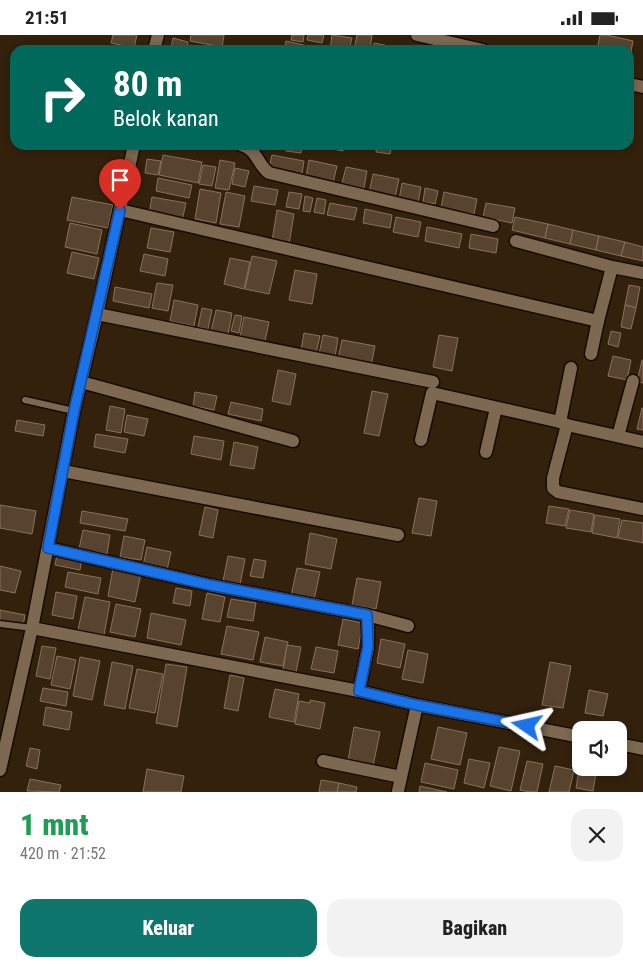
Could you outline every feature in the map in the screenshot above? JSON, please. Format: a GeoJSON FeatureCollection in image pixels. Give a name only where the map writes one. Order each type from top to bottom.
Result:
{"type":"FeatureCollection","features":[{"type":"Feature","properties":{"kind":"street"},"geometry":{"type":"LineString","coordinates":[[417,35],[461,45]]}},
{"type":"Feature","properties":{"kind":"street"},"geometry":{"type":"LineString","coordinates":[[0,770],[32,628],[74,411],[133,150]]}},
{"type":"Feature","properties":{"kind":"street"},"geometry":{"type":"LineString","coordinates":[[251,150],[264,169],[269,173],[493,226]]}},
{"type":"Feature","properties":{"kind":"street"},"geometry":{"type":"LineString","coordinates":[[120,210],[598,321]]}},
{"type":"Feature","properties":{"kind":"street"},"geometry":{"type":"LineString","coordinates":[[516,241],[612,267],[643,273]]}},
{"type":"Feature","properties":{"kind":"street"},"geometry":{"type":"LineString","coordinates":[[591,354],[612,267]]}},
{"type":"Feature","properties":{"kind":"street"},"geometry":{"type":"LineString","coordinates":[[97,314],[432,382]]}},
{"type":"Feature","properties":{"kind":"street"},"geometry":{"type":"LineString","coordinates":[[571,368],[553,488],[558,492],[643,509]]}},
{"type":"Feature","properties":{"kind":"street"},"geometry":{"type":"LineString","coordinates":[[618,436],[633,381]]}},
{"type":"Feature","properties":{"kind":"street"},"geometry":{"type":"LineString","coordinates":[[81,382],[293,441]]}},
{"type":"Feature","properties":{"kind":"street"},"geometry":{"type":"LineString","coordinates":[[421,440],[432,393],[643,442]]}},
{"type":"Feature","properties":{"kind":"street"},"geometry":{"type":"LineString","coordinates":[[486,452],[496,408]]}},
{"type":"Feature","properties":{"kind":"street"},"geometry":{"type":"LineString","coordinates":[[62,471],[398,535]]}},
{"type":"Feature","properties":{"kind":"street"},"geometry":{"type":"LineString","coordinates":[[48,548],[210,585],[367,615],[408,626]]}},
{"type":"Feature","properties":{"kind":"street"},"geometry":{"type":"LineString","coordinates":[[359,691],[368,647],[367,615]]}},
{"type":"Feature","properties":{"kind":"street"},"geometry":{"type":"LineString","coordinates":[[32,628],[359,691],[417,705],[572,735]]}},
{"type":"Feature","properties":{"kind":"street"},"geometry":{"type":"LineString","coordinates":[[398,791],[417,705]]}},
{"type":"Feature","properties":{"kind":"street"},"geometry":{"type":"LineString","coordinates":[[627,746],[643,749]]}},
{"type":"Feature","properties":{"kind":"street"},"geometry":{"type":"LineString","coordinates":[[323,761],[401,777]]}},
{"type":"Feature","properties":{"kind":"lane"},"geometry":{"type":"LineString","coordinates":[[25,400],[74,411]]}},
{"type":"Feature","properties":{"kind":"lane"},"geometry":{"type":"LineString","coordinates":[[0,624],[32,628]]}},
{"type":"Feature","properties":{"kind":"building"},"geometry":{"type":"Polygon","coordinates":[[[113,35],[137,35],[135,45],[111,43],[113,35]]]}},
{"type":"Feature","properties":{"kind":"building"},"geometry":{"type":"Polygon","coordinates":[[[191,35],[224,35],[222,45],[190,41],[191,35]]]}},
{"type":"Feature","properties":{"kind":"building"},"geometry":{"type":"Polygon","coordinates":[[[292,35],[304,35],[303,42],[291,40],[292,35]]]}},
{"type":"Feature","properties":{"kind":"building"},"geometry":{"type":"Polygon","coordinates":[[[308,35],[324,35],[322,43],[307,40],[308,35]]]}},
{"type":"Feature","properties":{"kind":"building"},"geometry":{"type":"Polygon","coordinates":[[[332,35],[352,38],[350,45],[331,45],[332,35]]]}},
{"type":"Feature","properties":{"kind":"building"},"geometry":{"type":"Polygon","coordinates":[[[357,35],[372,35],[371,45],[355,45],[357,35]]]}},
{"type":"Feature","properties":{"kind":"building"},"geometry":{"type":"Polygon","coordinates":[[[600,35],[633,41],[632,45],[598,45],[600,35]]]}},
{"type":"Feature","properties":{"kind":"building"},"geometry":{"type":"Polygon","coordinates":[[[173,38],[188,42],[188,45],[172,45],[173,38]]]}},
{"type":"Feature","properties":{"kind":"building"},"geometry":{"type":"Polygon","coordinates":[[[286,41],[304,45],[285,45],[286,41]]]}},
{"type":"Feature","properties":{"kind":"building"},"geometry":{"type":"Polygon","coordinates":[[[286,150],[301,150],[301,153],[286,150]]]}},
{"type":"Feature","properties":{"kind":"building"},"geometry":{"type":"Polygon","coordinates":[[[376,150],[391,150],[390,154],[376,152],[376,150]]]}},
{"type":"Feature","properties":{"kind":"building"},"geometry":{"type":"Polygon","coordinates":[[[163,155],[202,162],[198,183],[159,175],[163,155]]]}},
{"type":"Feature","properties":{"kind":"building"},"geometry":{"type":"Polygon","coordinates":[[[272,155],[304,161],[302,174],[269,168],[272,155]]]}},
{"type":"Feature","properties":{"kind":"building"},"geometry":{"type":"Polygon","coordinates":[[[147,159],[161,161],[158,175],[145,173],[147,159]]]}},
{"type":"Feature","properties":{"kind":"building"},"geometry":{"type":"Polygon","coordinates":[[[220,160],[235,163],[229,190],[215,188],[220,160]]]}},
{"type":"Feature","properties":{"kind":"building"},"geometry":{"type":"Polygon","coordinates":[[[309,160],[337,166],[333,183],[306,177],[309,160]]]}},
{"type":"Feature","properties":{"kind":"building"},"geometry":{"type":"Polygon","coordinates":[[[203,165],[216,167],[212,186],[199,184],[203,165]]]}},
{"type":"Feature","properties":{"kind":"building"},"geometry":{"type":"Polygon","coordinates":[[[346,167],[367,171],[364,188],[342,183],[346,167]]]}},
{"type":"Feature","properties":{"kind":"building"},"geometry":{"type":"Polygon","coordinates":[[[235,168],[249,171],[245,187],[232,184],[235,168]]]}},
{"type":"Feature","properties":{"kind":"building"},"geometry":{"type":"Polygon","coordinates":[[[373,174],[399,179],[395,198],[369,193],[373,174]]]}},
{"type":"Feature","properties":{"kind":"building"},"geometry":{"type":"Polygon","coordinates":[[[158,178],[192,185],[189,198],[156,191],[158,178]]]}},
{"type":"Feature","properties":{"kind":"building"},"geometry":{"type":"Polygon","coordinates":[[[402,183],[421,187],[418,203],[399,200],[402,183]]]}},
{"type":"Feature","properties":{"kind":"building"},"geometry":{"type":"Polygon","coordinates":[[[254,186],[278,190],[275,205],[251,201],[254,186]]]}},
{"type":"Feature","properties":{"kind":"building"},"geometry":{"type":"Polygon","coordinates":[[[425,188],[438,191],[435,204],[423,202],[425,188]]]}},
{"type":"Feature","properties":{"kind":"building"},"geometry":{"type":"Polygon","coordinates":[[[200,189],[221,193],[216,223],[195,219],[200,189]]]}},
{"type":"Feature","properties":{"kind":"building"},"geometry":{"type":"Polygon","coordinates":[[[226,192],[245,196],[239,227],[220,224],[226,192]]]}},
{"type":"Feature","properties":{"kind":"building"},"geometry":{"type":"Polygon","coordinates":[[[289,192],[302,194],[299,209],[286,207],[289,192]]]}},
{"type":"Feature","properties":{"kind":"building"},"geometry":{"type":"Polygon","coordinates":[[[444,192],[477,199],[474,214],[441,208],[444,192]]]}},
{"type":"Feature","properties":{"kind":"building"},"geometry":{"type":"Polygon","coordinates":[[[305,196],[313,198],[310,212],[303,211],[305,196]]]}},
{"type":"Feature","properties":{"kind":"building"},"geometry":{"type":"Polygon","coordinates":[[[72,197],[113,205],[108,228],[67,220],[72,197]]]}},
{"type":"Feature","properties":{"kind":"building"},"geometry":{"type":"Polygon","coordinates":[[[152,197],[186,203],[182,221],[149,214],[152,197]]]}},
{"type":"Feature","properties":{"kind":"building"},"geometry":{"type":"Polygon","coordinates":[[[317,198],[326,200],[324,214],[314,212],[317,198]]]}},
{"type":"Feature","properties":{"kind":"building"},"geometry":{"type":"Polygon","coordinates":[[[330,203],[357,208],[354,220],[327,215],[330,203]]]}},
{"type":"Feature","properties":{"kind":"building"},"geometry":{"type":"Polygon","coordinates":[[[486,203],[515,208],[512,223],[483,217],[486,203]]]}},
{"type":"Feature","properties":{"kind":"building"},"geometry":{"type":"Polygon","coordinates":[[[365,209],[392,215],[390,228],[363,223],[365,209]]]}},
{"type":"Feature","properties":{"kind":"building"},"geometry":{"type":"Polygon","coordinates":[[[277,210],[294,214],[289,244],[272,241],[277,210]]]}},
{"type":"Feature","properties":{"kind":"building"},"geometry":{"type":"Polygon","coordinates":[[[396,217],[421,222],[418,237],[393,232],[396,217]]]}},
{"type":"Feature","properties":{"kind":"building"},"geometry":{"type":"Polygon","coordinates":[[[515,217],[548,224],[545,238],[512,230],[515,217]]]}},
{"type":"Feature","properties":{"kind":"building"},"geometry":{"type":"Polygon","coordinates":[[[70,223],[102,230],[97,254],[65,247],[70,223]]]}},
{"type":"Feature","properties":{"kind":"building"},"geometry":{"type":"Polygon","coordinates":[[[548,224],[573,230],[570,244],[545,238],[548,224]]]}},
{"type":"Feature","properties":{"kind":"building"},"geometry":{"type":"Polygon","coordinates":[[[427,227],[462,234],[459,248],[425,241],[427,227]]]}},
{"type":"Feature","properties":{"kind":"building"},"geometry":{"type":"Polygon","coordinates":[[[151,228],[174,232],[170,252],[147,248],[151,228]]]}},
{"type":"Feature","properties":{"kind":"building"},"geometry":{"type":"Polygon","coordinates":[[[573,230],[599,236],[596,250],[570,244],[573,230]]]}},
{"type":"Feature","properties":{"kind":"building"},"geometry":{"type":"Polygon","coordinates":[[[471,234],[498,239],[496,253],[469,248],[471,234]]]}},
{"type":"Feature","properties":{"kind":"building"},"geometry":{"type":"Polygon","coordinates":[[[599,236],[625,242],[621,256],[596,250],[599,236]]]}},
{"type":"Feature","properties":{"kind":"building"},"geometry":{"type":"Polygon","coordinates":[[[625,242],[643,247],[643,261],[621,256],[625,242]]]}},
{"type":"Feature","properties":{"kind":"building"},"geometry":{"type":"Polygon","coordinates":[[[72,252],[99,258],[94,279],[67,273],[72,252]]]}},
{"type":"Feature","properties":{"kind":"building"},"geometry":{"type":"Polygon","coordinates":[[[144,254],[168,259],[165,276],[140,271],[144,254]]]}},
{"type":"Feature","properties":{"kind":"building"},"geometry":{"type":"Polygon","coordinates":[[[252,256],[277,261],[269,294],[245,289],[252,256]]]}},
{"type":"Feature","properties":{"kind":"building"},"geometry":{"type":"Polygon","coordinates":[[[230,258],[250,262],[244,289],[224,284],[230,258]]]}},
{"type":"Feature","properties":{"kind":"building"},"geometry":{"type":"Polygon","coordinates":[[[295,270],[317,274],[312,304],[289,300],[295,270]]]}},
{"type":"Feature","properties":{"kind":"building"},"geometry":{"type":"Polygon","coordinates":[[[157,283],[173,285],[168,311],[152,308],[157,283]]]}},
{"type":"Feature","properties":{"kind":"building"},"geometry":{"type":"Polygon","coordinates":[[[629,285],[640,287],[636,308],[625,305],[629,285]]]}},
{"type":"Feature","properties":{"kind":"building"},"geometry":{"type":"Polygon","coordinates":[[[115,287],[152,294],[149,308],[113,301],[115,287]]]}},
{"type":"Feature","properties":{"kind":"building"},"geometry":{"type":"Polygon","coordinates":[[[174,300],[198,305],[194,326],[170,321],[174,300]]]}},
{"type":"Feature","properties":{"kind":"building"},"geometry":{"type":"Polygon","coordinates":[[[625,305],[636,308],[631,329],[621,327],[625,305]]]}},
{"type":"Feature","properties":{"kind":"building"},"geometry":{"type":"Polygon","coordinates":[[[202,308],[212,310],[208,329],[198,327],[202,308]]]}},
{"type":"Feature","properties":{"kind":"building"},"geometry":{"type":"Polygon","coordinates":[[[216,310],[232,313],[228,335],[211,331],[216,310]]]}},
{"type":"Feature","properties":{"kind":"building"},"geometry":{"type":"Polygon","coordinates":[[[235,315],[242,316],[239,333],[231,331],[235,315]]]}},
{"type":"Feature","properties":{"kind":"building"},"geometry":{"type":"Polygon","coordinates":[[[244,317],[269,322],[265,341],[240,337],[244,317]]]}},
{"type":"Feature","properties":{"kind":"building"},"geometry":{"type":"Polygon","coordinates":[[[611,331],[621,333],[618,347],[608,344],[611,331]]]}},
{"type":"Feature","properties":{"kind":"building"},"geometry":{"type":"Polygon","coordinates":[[[304,333],[320,336],[316,353],[301,350],[304,333]]]}},
{"type":"Feature","properties":{"kind":"building"},"geometry":{"type":"Polygon","coordinates":[[[323,335],[338,338],[335,357],[319,354],[323,335]]]}},
{"type":"Feature","properties":{"kind":"building"},"geometry":{"type":"Polygon","coordinates":[[[439,335],[458,338],[452,371],[433,367],[439,335]]]}},
{"type":"Feature","properties":{"kind":"building"},"geometry":{"type":"Polygon","coordinates":[[[342,340],[375,346],[371,366],[338,359],[342,340]]]}},
{"type":"Feature","properties":{"kind":"building"},"geometry":{"type":"Polygon","coordinates":[[[613,356],[631,360],[627,380],[608,376],[613,356]]]}},
{"type":"Feature","properties":{"kind":"building"},"geometry":{"type":"Polygon","coordinates":[[[643,360],[643,383],[637,382],[643,360]]]}},
{"type":"Feature","properties":{"kind":"building"},"geometry":{"type":"Polygon","coordinates":[[[278,370],[296,374],[290,405],[272,401],[278,370]]]}},
{"type":"Feature","properties":{"kind":"building"},"geometry":{"type":"Polygon","coordinates":[[[372,391],[388,394],[379,436],[364,433],[372,391]]]}},
{"type":"Feature","properties":{"kind":"building"},"geometry":{"type":"Polygon","coordinates":[[[195,392],[217,396],[214,410],[193,406],[195,392]]]}},
{"type":"Feature","properties":{"kind":"building"},"geometry":{"type":"Polygon","coordinates":[[[231,402],[263,409],[261,421],[228,414],[231,402]]]}},
{"type":"Feature","properties":{"kind":"building"},"geometry":{"type":"Polygon","coordinates":[[[110,406],[125,409],[121,433],[106,430],[110,406]]]}},
{"type":"Feature","properties":{"kind":"building"},"geometry":{"type":"Polygon","coordinates":[[[643,408],[643,430],[637,429],[643,408]]]}},
{"type":"Feature","properties":{"kind":"building"},"geometry":{"type":"Polygon","coordinates":[[[127,415],[148,419],[144,436],[124,432],[127,415]]]}},
{"type":"Feature","properties":{"kind":"building"},"geometry":{"type":"Polygon","coordinates":[[[17,420],[45,425],[43,436],[15,431],[17,420]]]}},
{"type":"Feature","properties":{"kind":"building"},"geometry":{"type":"Polygon","coordinates":[[[96,434],[128,439],[125,453],[94,447],[96,434]]]}},
{"type":"Feature","properties":{"kind":"building"},"geometry":{"type":"Polygon","coordinates":[[[194,436],[224,441],[221,460],[191,454],[194,436]]]}},
{"type":"Feature","properties":{"kind":"building"},"geometry":{"type":"Polygon","coordinates":[[[234,442],[258,447],[254,469],[230,465],[234,442]]]}},
{"type":"Feature","properties":{"kind":"building"},"geometry":{"type":"Polygon","coordinates":[[[419,498],[437,501],[431,536],[412,533],[419,498]]]}},
{"type":"Feature","properties":{"kind":"building"},"geometry":{"type":"Polygon","coordinates":[[[0,505],[36,511],[32,534],[0,528],[0,505]]]}},
{"type":"Feature","properties":{"kind":"building"},"geometry":{"type":"Polygon","coordinates":[[[549,506],[569,509],[565,526],[546,523],[549,506]]]}},
{"type":"Feature","properties":{"kind":"building"},"geometry":{"type":"Polygon","coordinates":[[[205,507],[218,510],[213,538],[199,535],[205,507]]]}},
{"type":"Feature","properties":{"kind":"building"},"geometry":{"type":"Polygon","coordinates":[[[570,510],[594,514],[591,532],[566,528],[570,510]]]}},
{"type":"Feature","properties":{"kind":"building"},"geometry":{"type":"Polygon","coordinates":[[[82,511],[128,519],[125,531],[80,523],[82,511]]]}},
{"type":"Feature","properties":{"kind":"building"},"geometry":{"type":"Polygon","coordinates":[[[595,515],[620,519],[617,538],[592,533],[595,515]]]}},
{"type":"Feature","properties":{"kind":"building"},"geometry":{"type":"Polygon","coordinates":[[[622,520],[643,523],[643,543],[618,538],[622,520]]]}},
{"type":"Feature","properties":{"kind":"building"},"geometry":{"type":"Polygon","coordinates":[[[83,530],[110,535],[107,554],[79,549],[83,530]]]}},
{"type":"Feature","properties":{"kind":"building"},"geometry":{"type":"Polygon","coordinates":[[[310,533],[337,539],[331,569],[305,564],[310,533]]]}},
{"type":"Feature","properties":{"kind":"building"},"geometry":{"type":"Polygon","coordinates":[[[124,536],[145,540],[141,560],[120,557],[124,536]]]}},
{"type":"Feature","properties":{"kind":"building"},"geometry":{"type":"Polygon","coordinates":[[[147,547],[171,552],[167,570],[143,566],[147,547]]]}},
{"type":"Feature","properties":{"kind":"building"},"geometry":{"type":"Polygon","coordinates":[[[57,555],[82,559],[80,570],[55,565],[57,555]]]}},
{"type":"Feature","properties":{"kind":"building"},"geometry":{"type":"Polygon","coordinates":[[[228,556],[245,559],[240,585],[223,581],[228,556]]]}},
{"type":"Feature","properties":{"kind":"building"},"geometry":{"type":"Polygon","coordinates":[[[254,559],[266,561],[263,578],[250,576],[254,559]]]}},
{"type":"Feature","properties":{"kind":"building"},"geometry":{"type":"Polygon","coordinates":[[[0,566],[21,571],[15,593],[0,590],[0,566]]]}},
{"type":"Feature","properties":{"kind":"building"},"geometry":{"type":"Polygon","coordinates":[[[113,568],[141,573],[135,602],[108,596],[113,568]]]}},
{"type":"Feature","properties":{"kind":"building"},"geometry":{"type":"Polygon","coordinates":[[[297,568],[320,572],[314,600],[291,596],[297,568]]]}},
{"type":"Feature","properties":{"kind":"building"},"geometry":{"type":"Polygon","coordinates":[[[68,572],[101,578],[98,594],[65,587],[68,572]]]}},
{"type":"Feature","properties":{"kind":"building"},"geometry":{"type":"Polygon","coordinates":[[[357,578],[381,582],[376,609],[352,605],[357,578]]]}},
{"type":"Feature","properties":{"kind":"building"},"geometry":{"type":"Polygon","coordinates":[[[176,588],[192,591],[190,606],[173,603],[176,588]]]}},
{"type":"Feature","properties":{"kind":"building"},"geometry":{"type":"Polygon","coordinates":[[[56,592],[77,596],[73,619],[52,615],[56,592]]]}},
{"type":"Feature","properties":{"kind":"building"},"geometry":{"type":"Polygon","coordinates":[[[207,593],[225,597],[220,622],[202,619],[207,593]]]}},
{"type":"Feature","properties":{"kind":"building"},"geometry":{"type":"Polygon","coordinates":[[[85,597],[110,602],[104,635],[78,630],[85,597]]]}},
{"type":"Feature","properties":{"kind":"building"},"geometry":{"type":"Polygon","coordinates":[[[231,599],[256,603],[253,621],[227,617],[231,599]]]}},
{"type":"Feature","properties":{"kind":"building"},"geometry":{"type":"Polygon","coordinates":[[[116,604],[141,609],[135,637],[110,632],[116,604]]]}},
{"type":"Feature","properties":{"kind":"building"},"geometry":{"type":"Polygon","coordinates":[[[0,610],[25,615],[23,626],[0,621],[0,610]]]}},
{"type":"Feature","properties":{"kind":"building"},"geometry":{"type":"Polygon","coordinates":[[[151,613],[186,620],[181,645],[147,638],[151,613]]]}},
{"type":"Feature","properties":{"kind":"building"},"geometry":{"type":"Polygon","coordinates":[[[343,619],[363,623],[358,649],[338,645],[343,619]]]}},
{"type":"Feature","properties":{"kind":"building"},"geometry":{"type":"Polygon","coordinates":[[[227,626],[259,632],[253,660],[221,654],[227,626]]]}},
{"type":"Feature","properties":{"kind":"building"},"geometry":{"type":"Polygon","coordinates":[[[265,637],[288,642],[283,666],[260,662],[265,637]]]}},
{"type":"Feature","properties":{"kind":"building"},"geometry":{"type":"Polygon","coordinates":[[[381,639],[405,644],[400,668],[377,663],[381,639]]]}},
{"type":"Feature","properties":{"kind":"building"},"geometry":{"type":"Polygon","coordinates":[[[287,645],[301,647],[296,673],[283,670],[287,645]]]}},
{"type":"Feature","properties":{"kind":"building"},"geometry":{"type":"Polygon","coordinates":[[[42,646],[56,648],[50,679],[36,676],[42,646]]]}},
{"type":"Feature","properties":{"kind":"building"},"geometry":{"type":"Polygon","coordinates":[[[316,647],[338,651],[334,673],[311,669],[316,647]]]}},
{"type":"Feature","properties":{"kind":"building"},"geometry":{"type":"Polygon","coordinates":[[[408,650],[428,654],[423,683],[402,679],[408,650]]]}},
{"type":"Feature","properties":{"kind":"building"},"geometry":{"type":"Polygon","coordinates":[[[57,656],[76,660],[70,689],[51,685],[57,656]]]}},
{"type":"Feature","properties":{"kind":"building"},"geometry":{"type":"Polygon","coordinates":[[[80,657],[100,661],[92,700],[73,696],[80,657]]]}},
{"type":"Feature","properties":{"kind":"building"},"geometry":{"type":"Polygon","coordinates":[[[112,662],[133,666],[125,709],[104,705],[112,662]]]}},
{"type":"Feature","properties":{"kind":"building"},"geometry":{"type":"Polygon","coordinates":[[[550,662],[571,666],[563,708],[542,705],[550,662]]]}},
{"type":"Feature","properties":{"kind":"building"},"geometry":{"type":"Polygon","coordinates":[[[166,664],[187,667],[177,727],[156,723],[166,664]]]}},
{"type":"Feature","properties":{"kind":"building"},"geometry":{"type":"Polygon","coordinates":[[[137,669],[163,674],[155,713],[129,708],[137,669]]]}},
{"type":"Feature","properties":{"kind":"building"},"geometry":{"type":"Polygon","coordinates":[[[230,675],[244,678],[238,711],[224,708],[230,675]]]}},
{"type":"Feature","properties":{"kind":"building"},"geometry":{"type":"Polygon","coordinates":[[[43,688],[68,692],[66,706],[40,701],[43,688]]]}},
{"type":"Feature","properties":{"kind":"building"},"geometry":{"type":"Polygon","coordinates":[[[275,689],[299,694],[294,722],[269,717],[275,689]]]}},
{"type":"Feature","properties":{"kind":"building"},"geometry":{"type":"Polygon","coordinates":[[[589,690],[608,694],[603,716],[585,713],[589,690]]]}},
{"type":"Feature","properties":{"kind":"building"},"geometry":{"type":"Polygon","coordinates":[[[310,700],[325,703],[320,729],[295,724],[299,701],[310,703],[310,700]]]}},
{"type":"Feature","properties":{"kind":"building"},"geometry":{"type":"Polygon","coordinates":[[[46,707],[72,712],[69,730],[43,725],[46,707]]]}},
{"type":"Feature","properties":{"kind":"building"},"geometry":{"type":"Polygon","coordinates":[[[354,727],[380,732],[372,771],[347,766],[354,727]]]}},
{"type":"Feature","properties":{"kind":"building"},"geometry":{"type":"Polygon","coordinates":[[[438,727],[467,733],[460,765],[431,759],[438,727]]]}},
{"type":"Feature","properties":{"kind":"building"},"geometry":{"type":"Polygon","coordinates":[[[499,747],[520,751],[511,791],[490,786],[499,747]]]}},
{"type":"Feature","properties":{"kind":"building"},"geometry":{"type":"Polygon","coordinates":[[[30,748],[40,750],[37,769],[26,766],[30,748]]]}},
{"type":"Feature","properties":{"kind":"building"},"geometry":{"type":"Polygon","coordinates":[[[469,759],[490,763],[484,788],[464,783],[469,759]]]}},
{"type":"Feature","properties":{"kind":"building"},"geometry":{"type":"Polygon","coordinates":[[[527,761],[543,764],[537,792],[520,790],[527,761]]]}},
{"type":"Feature","properties":{"kind":"building"},"geometry":{"type":"Polygon","coordinates":[[[425,763],[458,770],[454,789],[421,782],[425,763]]]}},
{"type":"Feature","properties":{"kind":"building"},"geometry":{"type":"Polygon","coordinates":[[[555,766],[572,770],[569,792],[549,792],[555,766]]]}},
{"type":"Feature","properties":{"kind":"building"},"geometry":{"type":"Polygon","coordinates":[[[147,769],[184,776],[181,792],[143,792],[147,769]]]}},
{"type":"Feature","properties":{"kind":"building"},"geometry":{"type":"Polygon","coordinates":[[[578,776],[596,776],[593,791],[576,788],[578,776]]]}},
{"type":"Feature","properties":{"kind":"building"},"geometry":{"type":"Polygon","coordinates":[[[30,779],[61,785],[59,792],[27,791],[30,779]]]}},
{"type":"Feature","properties":{"kind":"building"},"geometry":{"type":"Polygon","coordinates":[[[321,780],[339,783],[337,792],[319,792],[321,780]]]}},
{"type":"Feature","properties":{"kind":"building"},"geometry":{"type":"Polygon","coordinates":[[[339,783],[357,787],[356,792],[337,792],[339,783]]]}},
{"type":"Feature","properties":{"kind":"building"},"geometry":{"type":"Polygon","coordinates":[[[420,786],[447,792],[419,792],[420,786]]]}},
{"type":"Feature","properties":{"kind":"route"},"geometry":{"type":"LineString","coordinates":[[120,210],[74,411],[48,548],[210,585],[367,615],[368,647],[359,691],[417,705],[527,726]]}}]}
